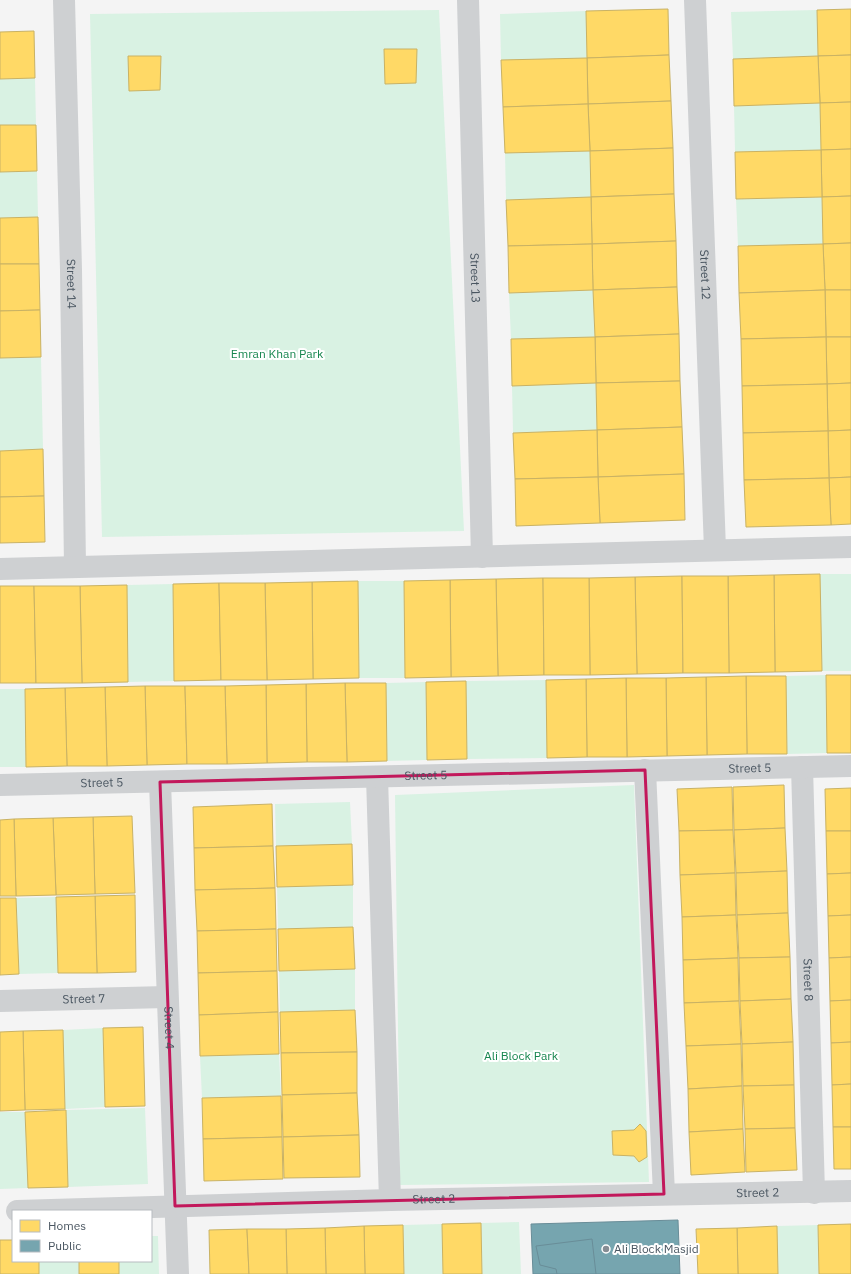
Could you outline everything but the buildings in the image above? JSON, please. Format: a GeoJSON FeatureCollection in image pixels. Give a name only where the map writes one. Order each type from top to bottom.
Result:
{"type":"FeatureCollection","features":[{"type":"Feature","properties":{"kind":"street","name":"Street 14"},"geometry":{"type":"LineString","coordinates":[[64,0],[71,270],[75,567]]}},
{"type":"Feature","properties":{"kind":"street","name":"Street 13"},"geometry":{"type":"LineString","coordinates":[[468,0],[482,556]]}},
{"type":"Feature","properties":{"kind":"street","name":"Street 12"},"geometry":{"type":"LineString","coordinates":[[695,0],[715,550]]}},
{"type":"Feature","properties":{"kind":"street"},"geometry":{"type":"LineString","coordinates":[[0,569],[851,547]]}},
{"type":"Feature","properties":{"kind":"street","name":"Street 5"},"geometry":{"type":"LineString","coordinates":[[0,785],[851,766]]}},
{"type":"Feature","properties":{"kind":"street","name":"Street 8"},"geometry":{"type":"LineString","coordinates":[[802,767],[814,1193]]}},
{"type":"Feature","properties":{"kind":"street"},"geometry":{"type":"LineString","coordinates":[[645,770],[664,1194]]}},
{"type":"Feature","properties":{"kind":"street"},"geometry":{"type":"LineString","coordinates":[[378,777],[390,1200]]}},
{"type":"Feature","properties":{"kind":"street","name":"Street 4"},"geometry":{"type":"LineString","coordinates":[[160,782],[178,1274]]}},
{"type":"Feature","properties":{"kind":"street","name":"Street 7"},"geometry":{"type":"LineString","coordinates":[[0,1001],[167,997]]}},
{"type":"Feature","properties":{"kind":"street","name":"Street 2"},"geometry":{"type":"LineString","coordinates":[[49,1210],[390,1200],[664,1194],[814,1193],[851,1191]]}},
{"type":"Feature","properties":{"kind":"street"},"geometry":{"type":"LineString","coordinates":[[0,1212],[12,1211]]}},
{"type":"Feature","properties":{"kind":"highlighted area"},"geometry":{"type":"Polygon","coordinates":[[[645,770],[664,1194],[175,1206],[160,782],[645,770]]]}},
{"type":"Feature","properties":{"kind":"green space","name":"Emran Khan Park"},"geometry":{"type":"Polygon","coordinates":[[[439,10],[464,531],[102,537],[90,14],[439,10]]]}},
{"type":"Feature","properties":{"kind":"green space"},"geometry":{"type":"Polygon","coordinates":[[[817,10],[818,56],[733,59],[731,12],[817,10]]]}},
{"type":"Feature","properties":{"kind":"green space"},"geometry":{"type":"Polygon","coordinates":[[[586,11],[587,58],[501,60],[500,14],[586,11]]]}},
{"type":"Feature","properties":{"kind":"green space"},"geometry":{"type":"Polygon","coordinates":[[[35,78],[36,125],[0,125],[0,79],[35,78]]]}},
{"type":"Feature","properties":{"kind":"green space"},"geometry":{"type":"Polygon","coordinates":[[[820,103],[821,150],[735,152],[734,106],[820,103]]]}},
{"type":"Feature","properties":{"kind":"green space"},"geometry":{"type":"Polygon","coordinates":[[[590,151],[591,197],[506,200],[505,153],[590,151]]]}},
{"type":"Feature","properties":{"kind":"green space"},"geometry":{"type":"Polygon","coordinates":[[[37,171],[38,217],[0,218],[0,172],[37,171]]]}},
{"type":"Feature","properties":{"kind":"green space"},"geometry":{"type":"Polygon","coordinates":[[[822,197],[823,244],[738,246],[736,199],[822,197]]]}},
{"type":"Feature","properties":{"kind":"green space"},"geometry":{"type":"Polygon","coordinates":[[[593,290],[595,337],[511,339],[509,293],[593,290]]]}},
{"type":"Feature","properties":{"kind":"green space"},"geometry":{"type":"Polygon","coordinates":[[[41,357],[43,449],[0,451],[0,358],[41,357]]]}},
{"type":"Feature","properties":{"kind":"green space"},"geometry":{"type":"Polygon","coordinates":[[[596,383],[597,430],[513,433],[512,386],[596,383]]]}},
{"type":"Feature","properties":{"kind":"green space"},"geometry":{"type":"Polygon","coordinates":[[[820,574],[851,574],[851,671],[822,671],[820,574]]]}},
{"type":"Feature","properties":{"kind":"green space"},"geometry":{"type":"Polygon","coordinates":[[[358,581],[404,581],[405,678],[359,678],[358,581]]]}},
{"type":"Feature","properties":{"kind":"green space"},"geometry":{"type":"Polygon","coordinates":[[[173,584],[174,681],[128,682],[127,585],[173,584]]]}},
{"type":"Feature","properties":{"kind":"green space"},"geometry":{"type":"Polygon","coordinates":[[[826,675],[827,753],[787,754],[786,676],[826,675]]]}},
{"type":"Feature","properties":{"kind":"green space"},"geometry":{"type":"Polygon","coordinates":[[[546,680],[547,758],[467,759],[466,681],[546,680]]]}},
{"type":"Feature","properties":{"kind":"green space"},"geometry":{"type":"Polygon","coordinates":[[[426,682],[427,760],[387,761],[386,683],[426,682]]]}},
{"type":"Feature","properties":{"kind":"green space"},"geometry":{"type":"Polygon","coordinates":[[[0,689],[25,689],[26,767],[0,767],[0,689]]]}},
{"type":"Feature","properties":{"kind":"green space","name":"Ali Block Park"},"geometry":{"type":"Polygon","coordinates":[[[634,785],[649,1182],[400,1185],[395,795],[634,785]]]}},
{"type":"Feature","properties":{"kind":"green space"},"geometry":{"type":"Polygon","coordinates":[[[350,802],[352,844],[276,846],[275,804],[350,802]]]}},
{"type":"Feature","properties":{"kind":"green space"},"geometry":{"type":"Polygon","coordinates":[[[353,885],[353,927],[278,929],[277,887],[353,885]]]}},
{"type":"Feature","properties":{"kind":"green space"},"geometry":{"type":"Polygon","coordinates":[[[56,897],[58,973],[19,974],[16,898],[56,897]]]}},
{"type":"Feature","properties":{"kind":"green space"},"geometry":{"type":"Polygon","coordinates":[[[355,969],[355,1010],[280,1012],[279,971],[355,969]]]}},
{"type":"Feature","properties":{"kind":"green space"},"geometry":{"type":"Polygon","coordinates":[[[103,1028],[105,1107],[65,1109],[63,1030],[103,1028]]]}},
{"type":"Feature","properties":{"kind":"green space"},"geometry":{"type":"Polygon","coordinates":[[[279,1054],[281,1096],[202,1098],[200,1056],[279,1054]]]}},
{"type":"Feature","properties":{"kind":"green space"},"geometry":{"type":"Polygon","coordinates":[[[145,1108],[148,1184],[68,1187],[66,1110],[145,1108]]]}},
{"type":"Feature","properties":{"kind":"green space"},"geometry":{"type":"Polygon","coordinates":[[[0,1112],[25,1112],[28,1188],[0,1189],[0,1112]]]}},
{"type":"Feature","properties":{"kind":"green space"},"geometry":{"type":"Polygon","coordinates":[[[519,1222],[521,1274],[482,1274],[481,1223],[519,1222]]]}},
{"type":"Feature","properties":{"kind":"green space"},"geometry":{"type":"Polygon","coordinates":[[[442,1224],[443,1274],[404,1274],[403,1225],[442,1224]]]}},
{"type":"Feature","properties":{"kind":"green space"},"geometry":{"type":"Polygon","coordinates":[[[818,1225],[819,1274],[778,1274],[777,1226],[818,1225]]]}},
{"type":"Feature","properties":{"kind":"green space"},"geometry":{"type":"Polygon","coordinates":[[[152,1236],[158,1236],[159,1274],[119,1274],[119,1262],[152,1262],[152,1236]]]}},
{"type":"Feature","properties":{"kind":"green space"},"geometry":{"type":"Polygon","coordinates":[[[39,1262],[79,1262],[79,1274],[39,1274],[39,1262]]]}},
{"type":"Feature","properties":{"kind":"place","name":"Ali Block Masjid"},"geometry":{"type":"Point","coordinates":[606,1249]}}]}
